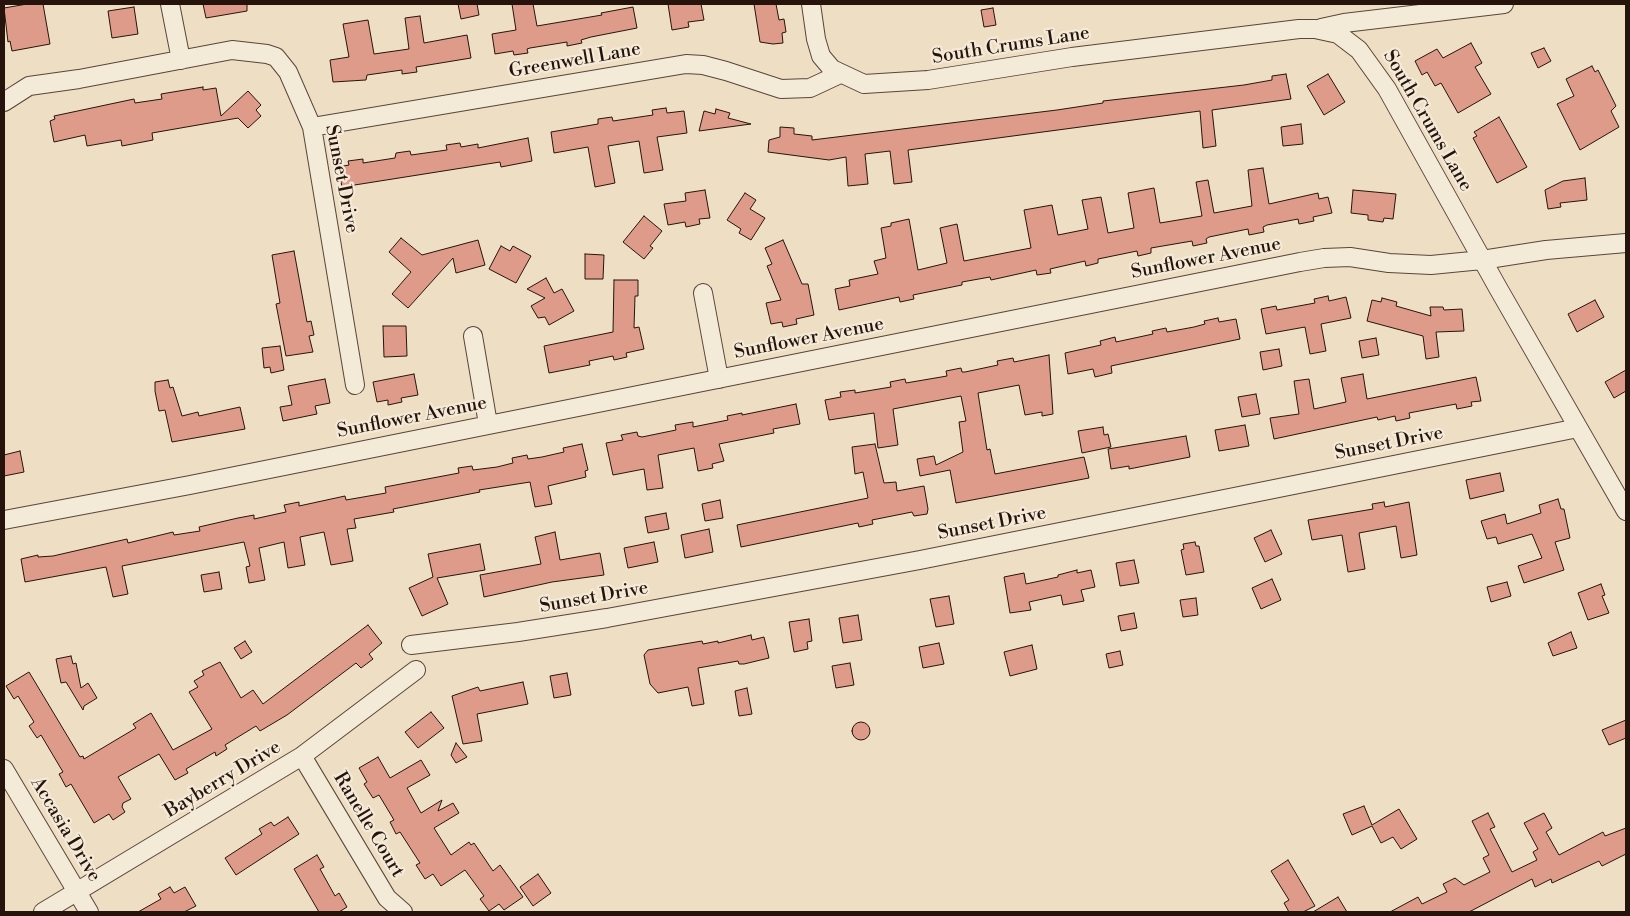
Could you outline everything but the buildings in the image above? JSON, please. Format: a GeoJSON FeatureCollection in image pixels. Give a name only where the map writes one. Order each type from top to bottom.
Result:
{"type":"FeatureCollection","features":[{"type":"Feature","properties":{"kind":"street"},"geometry":{"type":"LineString","coordinates":[[170,4],[181,60]]}},
{"type":"Feature","properties":{"kind":"street","name":"South Crums Lane"},"geometry":{"type":"LineString","coordinates":[[811,4],[816,40],[821,56],[832,69],[864,84],[881,84],[968,74],[1072,57],[1300,29],[1315,29],[1338,34],[1365,56],[1396,104],[1482,260],[1626,512]]}},
{"type":"Feature","properties":{"kind":"street"},"geometry":{"type":"LineString","coordinates":[[1315,29],[1344,23],[1504,4]]}},
{"type":"Feature","properties":{"kind":"street","name":"Sunset Drive"},"geometry":{"type":"LineString","coordinates":[[4,102],[29,86],[79,79],[232,50],[267,54],[276,58],[288,72],[312,127],[355,385]]}},
{"type":"Feature","properties":{"kind":"street","name":"Greenwell Lane"},"geometry":{"type":"LineString","coordinates":[[312,127],[686,64],[703,65],[726,71],[781,89],[810,88],[840,74]]}},
{"type":"Feature","properties":{"kind":"street","name":"Sunflower Avenue"},"geometry":{"type":"LineString","coordinates":[[4,520],[1324,258],[1350,257],[1389,263],[1431,265],[1482,260],[1546,250],[1626,243]]}},
{"type":"Feature","properties":{"kind":"street"},"geometry":{"type":"LineString","coordinates":[[703,293],[719,379]]}},
{"type":"Feature","properties":{"kind":"street"},"geometry":{"type":"LineString","coordinates":[[473,336],[488,424]]}},
{"type":"Feature","properties":{"kind":"street","name":"Sunset Drive"},"geometry":{"type":"LineString","coordinates":[[411,645],[508,634],[617,616],[930,558],[1578,428]]}},
{"type":"Feature","properties":{"kind":"street","name":"Bayberry Drive"},"geometry":{"type":"LineString","coordinates":[[43,912],[302,756],[416,670]]}},
{"type":"Feature","properties":{"kind":"street","name":"Ranelle Court"},"geometry":{"type":"LineString","coordinates":[[302,756],[387,898],[403,912]]}},
{"type":"Feature","properties":{"kind":"street","name":"Accasia Drive"},"geometry":{"type":"LineString","coordinates":[[4,769],[89,912]]}}]}
